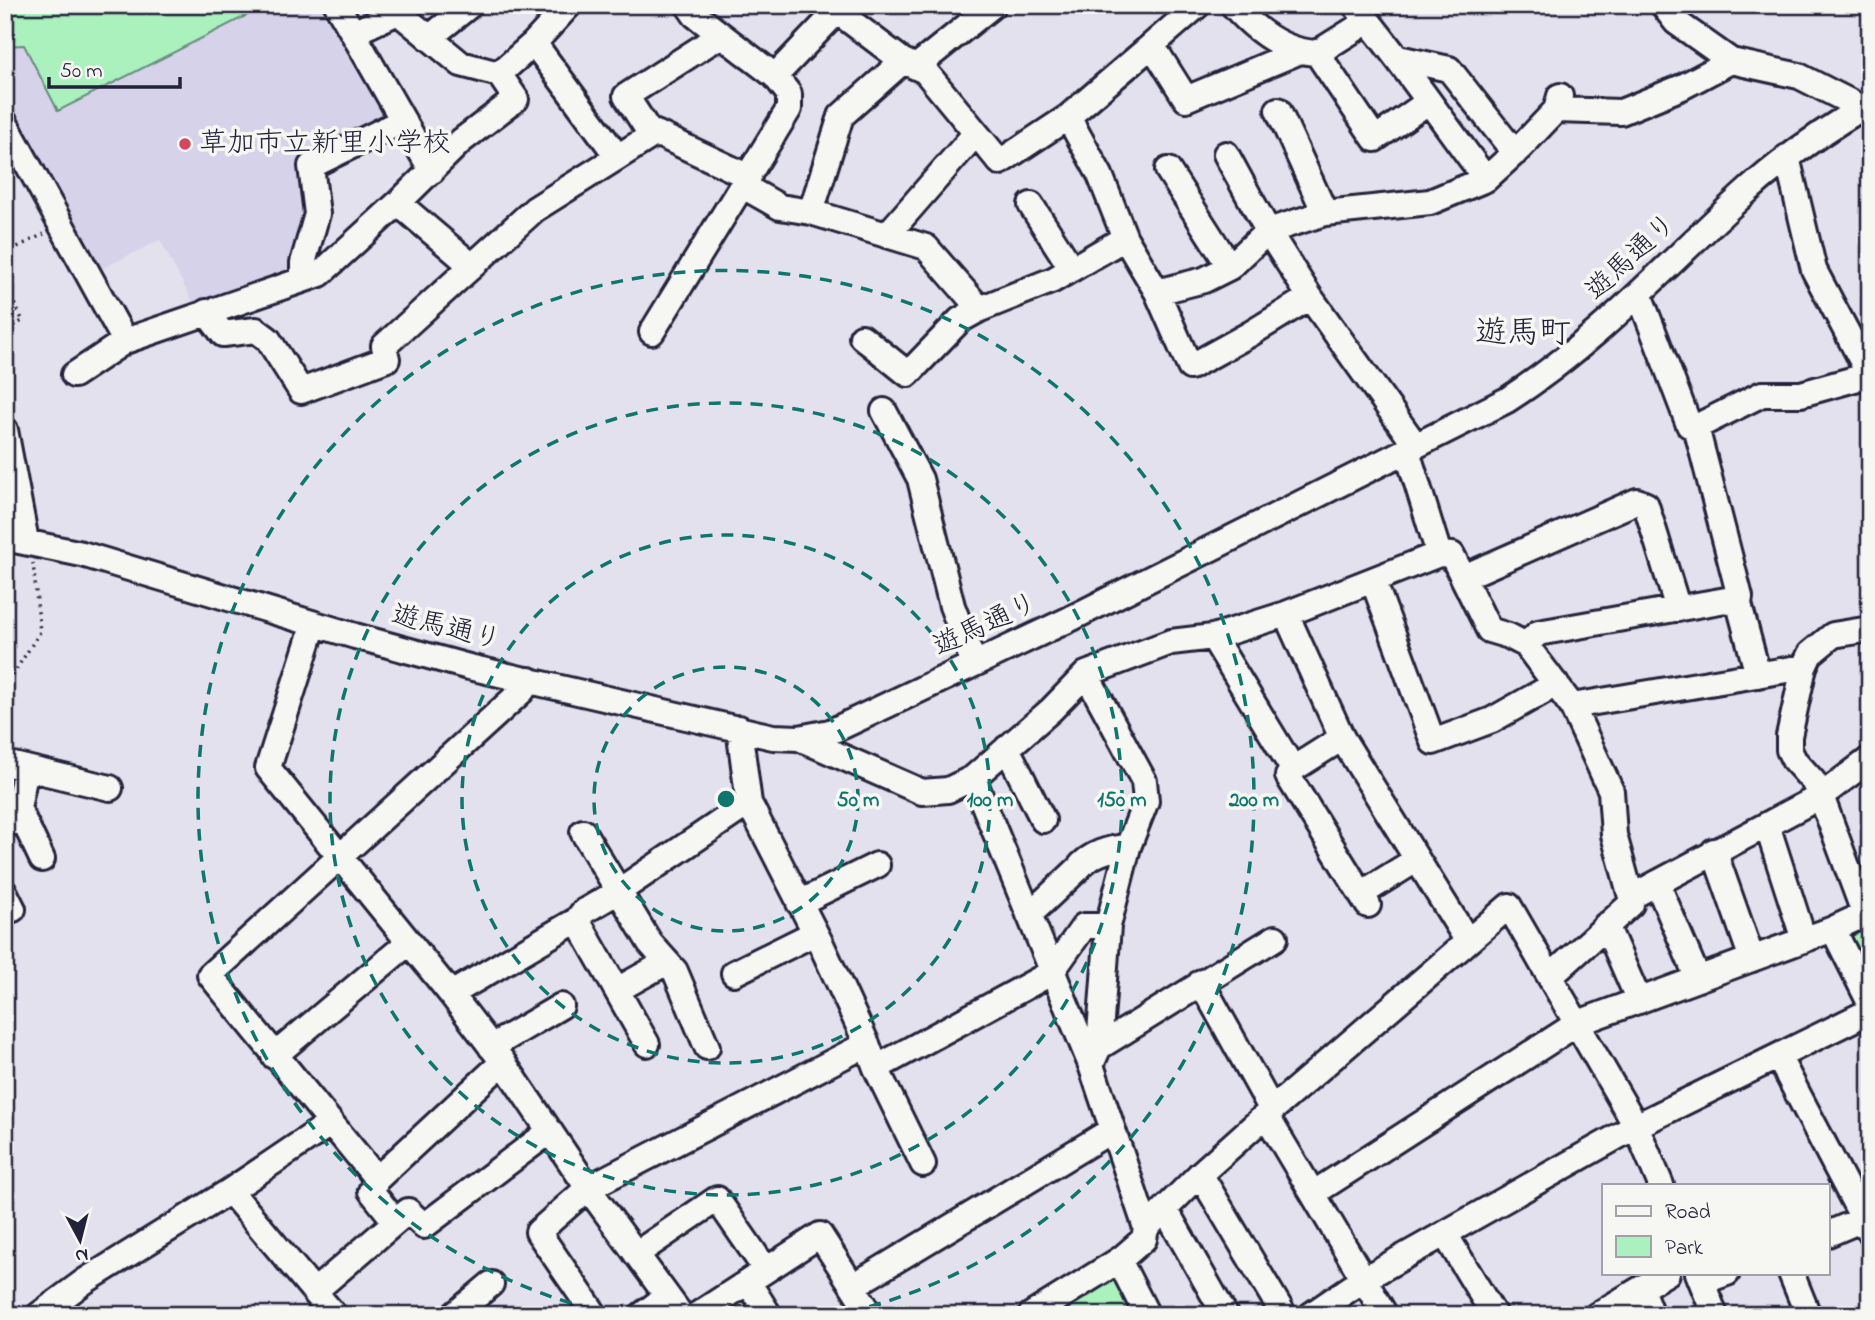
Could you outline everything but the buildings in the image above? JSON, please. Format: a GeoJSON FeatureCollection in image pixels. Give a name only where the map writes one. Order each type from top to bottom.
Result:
{"type":"FeatureCollection","features":[{"type":"Feature","properties":{"kind":"street"},"geometry":{"type":"LineString","coordinates":[[337,5],[432,171]]}},
{"type":"Feature","properties":{"kind":"street"},"geometry":{"type":"LineString","coordinates":[[429,38],[470,5]]}},
{"type":"Feature","properties":{"kind":"street"},"geometry":{"type":"LineString","coordinates":[[499,74],[534,43],[569,5]]}},
{"type":"Feature","properties":{"kind":"street"},"geometry":{"type":"LineString","coordinates":[[652,332],[789,109],[789,94],[775,76],[695,15],[688,5]]}},
{"type":"Feature","properties":{"kind":"street"},"geometry":{"type":"LineString","coordinates":[[811,212],[841,116],[993,5]]}},
{"type":"Feature","properties":{"kind":"street"},"geometry":{"type":"LineString","coordinates":[[775,76],[841,9],[910,64],[925,71],[1000,162],[1068,117],[1198,5]]}},
{"type":"Feature","properties":{"kind":"street"},"geometry":{"type":"LineString","coordinates":[[1233,5],[1252,27],[1308,53],[1375,139],[1428,102]]}},
{"type":"Feature","properties":{"kind":"street"},"geometry":{"type":"LineString","coordinates":[[1663,5],[1676,22],[1731,61],[1799,76],[1866,105]]}},
{"type":"Feature","properties":{"kind":"street"},"geometry":{"type":"LineString","coordinates":[[74,375],[125,341],[320,274],[461,141],[516,99],[499,74],[461,64],[396,9],[353,33]]}},
{"type":"Feature","properties":{"kind":"street"},"geometry":{"type":"LineString","coordinates":[[1152,45],[1186,99],[1308,53],[1362,13],[1486,179]]}},
{"type":"Feature","properties":{"kind":"street"},"geometry":{"type":"LineString","coordinates":[[652,136],[626,96],[721,35]]}},
{"type":"Feature","properties":{"kind":"street"},"geometry":{"type":"LineString","coordinates":[[534,43],[617,156]]}},
{"type":"Feature","properties":{"kind":"street"},"geometry":{"type":"LineString","coordinates":[[1398,58],[1449,69],[1515,153]]}},
{"type":"Feature","properties":{"kind":"street"},"geometry":{"type":"LineString","coordinates":[[1157,292],[1204,280],[1230,267],[1268,231],[1325,213],[1430,202],[1486,179],[1515,153],[1558,103],[1621,112],[1682,87],[1731,61]]}},
{"type":"Feature","properties":{"kind":"street","name":"遊馬通り"},"geometry":{"type":"LineString","coordinates":[[16,540],[82,554],[314,624],[469,667],[773,737],[799,738],[830,732],[1070,619],[1507,400],[1537,381],[1639,294],[1745,193],[1787,157],[1866,105]]}},
{"type":"Feature","properties":{"kind":"street"},"geometry":{"type":"LineString","coordinates":[[1278,110],[1325,213]]}},
{"type":"Feature","properties":{"kind":"street"},"geometry":{"type":"LineString","coordinates":[[1068,117],[1100,175],[1125,238],[1157,292],[1189,367],[1310,297]]}},
{"type":"Feature","properties":{"kind":"street"},"geometry":{"type":"LineString","coordinates":[[303,279],[303,263],[317,214],[311,166],[402,121]]}},
{"type":"Feature","properties":{"kind":"street"},"geometry":{"type":"LineString","coordinates":[[5,123],[125,341]]}},
{"type":"Feature","properties":{"kind":"street"},"geometry":{"type":"LineString","coordinates":[[206,312],[223,334],[256,330],[268,339],[301,391],[387,359],[384,346],[535,209],[656,133],[746,182],[780,206],[811,212],[926,247],[980,309]]}},
{"type":"Feature","properties":{"kind":"street"},"geometry":{"type":"LineString","coordinates":[[887,235],[976,133]]}},
{"type":"Feature","properties":{"kind":"street"},"geometry":{"type":"LineString","coordinates":[[1226,154],[1268,231],[1411,449],[1439,554]]}},
{"type":"Feature","properties":{"kind":"street"},"geometry":{"type":"LineString","coordinates":[[1639,294],[1689,425],[1696,427],[1762,394],[1801,394],[1870,376],[1814,270],[1787,157]]}},
{"type":"Feature","properties":{"kind":"street"},"geometry":{"type":"LineString","coordinates":[[1168,170],[1230,267]]}},
{"type":"Feature","properties":{"kind":"street"},"geometry":{"type":"LineString","coordinates":[[398,203],[472,266]]}},
{"type":"Feature","properties":{"kind":"street"},"geometry":{"type":"LineString","coordinates":[[1031,205],[1072,269]]}},
{"type":"Feature","properties":{"kind":"street"},"geometry":{"type":"LineString","coordinates":[[862,337],[908,374],[960,320],[980,309],[1053,280],[1125,238]]}},
{"type":"Feature","properties":{"kind":"street"},"geometry":{"type":"LineString","coordinates":[[884,411],[920,479],[952,606],[974,664]]}},
{"type":"Feature","properties":{"kind":"street"},"geometry":{"type":"LineString","coordinates":[[1696,427],[1741,597],[1740,604],[1758,674]]}},
{"type":"Feature","properties":{"kind":"street"},"geometry":{"type":"LineString","coordinates":[[5,430],[16,540]]}},
{"type":"Feature","properties":{"kind":"street"},"geometry":{"type":"LineString","coordinates":[[1464,577],[1637,501],[1646,505],[1678,608]]}},
{"type":"Feature","properties":{"kind":"street"},"geometry":{"type":"LineString","coordinates":[[799,738],[922,792],[948,790],[973,778],[1051,710],[1086,674],[1171,642],[1213,636],[1286,614],[1439,554],[1452,555],[1489,630],[1526,645],[1572,706],[1611,792],[1614,835],[1632,897],[1631,904],[1551,976]]}},
{"type":"Feature","properties":{"kind":"street"},"geometry":{"type":"LineString","coordinates":[[1373,580],[1433,742],[1492,720],[1556,684]]}},
{"type":"Feature","properties":{"kind":"street"},"geometry":{"type":"LineString","coordinates":[[1526,645],[1538,632],[1726,600],[1740,604]]}},
{"type":"Feature","properties":{"kind":"street"},"geometry":{"type":"LineString","coordinates":[[1286,614],[1342,738],[1467,940]]}},
{"type":"Feature","properties":{"kind":"street"},"geometry":{"type":"LineString","coordinates":[[314,624],[268,768],[451,994],[674,1305],[642,1315]]}},
{"type":"Feature","properties":{"kind":"street"},"geometry":{"type":"LineString","coordinates":[[1314,1193],[1578,1023],[1833,929],[1867,913],[1821,796],[1789,750],[1789,736],[1804,667],[1810,654],[1833,635],[1870,629]]}},
{"type":"Feature","properties":{"kind":"street"},"geometry":{"type":"LineString","coordinates":[[1213,636],[1293,769]]}},
{"type":"Feature","properties":{"kind":"street"},"geometry":{"type":"LineString","coordinates":[[1572,706],[1804,667]]}},
{"type":"Feature","properties":{"kind":"street"},"geometry":{"type":"LineString","coordinates":[[1086,674],[1144,781],[1146,801],[1128,847],[1108,926],[1095,1056]]}},
{"type":"Feature","properties":{"kind":"street"},"geometry":{"type":"LineString","coordinates":[[377,1179],[210,975],[522,691],[529,680]]}},
{"type":"Feature","properties":{"kind":"street"},"geometry":{"type":"LineString","coordinates":[[739,728],[749,803],[815,933],[923,1164]]}},
{"type":"Feature","properties":{"kind":"street"},"geometry":{"type":"LineString","coordinates":[[1342,738],[1293,769],[1288,776],[1364,899],[1416,860]]}},
{"type":"Feature","properties":{"kind":"street"},"geometry":{"type":"LineString","coordinates":[[1007,748],[1043,820]]}},
{"type":"Feature","properties":{"kind":"street"},"geometry":{"type":"LineString","coordinates":[[1632,897],[1821,796],[1870,759]]}},
{"type":"Feature","properties":{"kind":"street"},"geometry":{"type":"LineString","coordinates":[[42,859],[12,814],[16,766],[110,788]]}},
{"type":"Feature","properties":{"kind":"street"},"geometry":{"type":"LineString","coordinates":[[973,778],[1053,971],[1095,1056],[1112,1130],[1146,1228],[1144,1239],[1119,1260],[1031,1315]]}},
{"type":"Feature","properties":{"kind":"street"},"geometry":{"type":"LineString","coordinates":[[451,994],[577,920],[583,912],[619,891],[749,803]]}},
{"type":"Feature","properties":{"kind":"street"},"geometry":{"type":"LineString","coordinates":[[1766,825],[1804,940]]}},
{"type":"Feature","properties":{"kind":"street"},"geometry":{"type":"LineString","coordinates":[[583,832],[650,943],[675,971],[707,1047]]}},
{"type":"Feature","properties":{"kind":"street"},"geometry":{"type":"LineString","coordinates":[[1029,915],[1084,861],[1114,848],[1128,847]]}},
{"type":"Feature","properties":{"kind":"street"},"geometry":{"type":"LineString","coordinates":[[1714,851],[1752,959]]}},
{"type":"Feature","properties":{"kind":"street"},"geometry":{"type":"LineString","coordinates":[[799,902],[877,865]]}},
{"type":"Feature","properties":{"kind":"street"},"geometry":{"type":"LineString","coordinates":[[1657,883],[1698,979]]}},
{"type":"Feature","properties":{"kind":"street"},"geometry":{"type":"LineString","coordinates":[[1146,1228],[1200,1174],[1269,1112],[1509,906],[1636,1126],[1661,1184]]}},
{"type":"Feature","properties":{"kind":"street"},"geometry":{"type":"LineString","coordinates":[[577,920],[648,1044]]}},
{"type":"Feature","properties":{"kind":"street"},"geometry":{"type":"LineString","coordinates":[[1606,925],[1639,1001]]}},
{"type":"Feature","properties":{"kind":"street"},"geometry":{"type":"LineString","coordinates":[[876,1068],[1053,971],[1084,926],[1108,926]]}},
{"type":"Feature","properties":{"kind":"street"},"geometry":{"type":"LineString","coordinates":[[1833,929],[1870,1003]]}},
{"type":"Feature","properties":{"kind":"street"},"geometry":{"type":"LineString","coordinates":[[734,973],[815,933]]}},
{"type":"Feature","properties":{"kind":"street"},"geometry":{"type":"LineString","coordinates":[[1095,1056],[1200,982],[1275,938]]}},
{"type":"Feature","properties":{"kind":"street"},"geometry":{"type":"LineString","coordinates":[[274,1055],[408,943]]}},
{"type":"Feature","properties":{"kind":"street"},"geometry":{"type":"LineString","coordinates":[[617,990],[667,962]]}},
{"type":"Feature","properties":{"kind":"street"},"geometry":{"type":"LineString","coordinates":[[1200,982],[1269,1112],[1385,1315]]}},
{"type":"Feature","properties":{"kind":"street"},"geometry":{"type":"LineString","coordinates":[[396,1222],[371,1191],[377,1179],[497,1055],[561,1006]]}},
{"type":"Feature","properties":{"kind":"street"},"geometry":{"type":"LineString","coordinates":[[1311,1315],[1364,1279],[1636,1126],[1870,1011]]}},
{"type":"Feature","properties":{"kind":"street"},"geometry":{"type":"LineString","coordinates":[[595,1315],[538,1232],[588,1188],[867,1044]]}},
{"type":"Feature","properties":{"kind":"street"},"geometry":{"type":"LineString","coordinates":[[1779,1058],[1866,1225],[1829,1234]]}},
{"type":"Feature","properties":{"kind":"street"},"geometry":{"type":"LineString","coordinates":[[39,1315],[85,1281],[230,1191],[331,1123]]}},
{"type":"Feature","properties":{"kind":"street"},"geometry":{"type":"LineString","coordinates":[[315,1291],[408,1211],[424,1226],[550,1130]]}},
{"type":"Feature","properties":{"kind":"street"},"geometry":{"type":"LineString","coordinates":[[853,1286],[1112,1130]]}},
{"type":"Feature","properties":{"kind":"street"},"geometry":{"type":"LineString","coordinates":[[1200,1174],[1284,1315]]}},
{"type":"Feature","properties":{"kind":"street"},"geometry":{"type":"LineString","coordinates":[[230,1191],[334,1315]]}},
{"type":"Feature","properties":{"kind":"street"},"geometry":{"type":"LineString","coordinates":[[636,1254],[718,1199],[757,1276],[769,1315]]}},
{"type":"Feature","properties":{"kind":"street"},"geometry":{"type":"LineString","coordinates":[[1165,1209],[1225,1315]]}},
{"type":"Feature","properties":{"kind":"street"},"geometry":{"type":"LineString","coordinates":[[1445,1234],[1494,1315]]}},
{"type":"Feature","properties":{"kind":"street"},"geometry":{"type":"LineString","coordinates":[[697,1315],[820,1235],[871,1315]]}},
{"type":"Feature","properties":{"kind":"street"},"geometry":{"type":"LineString","coordinates":[[1119,1260],[1147,1315]]}},
{"type":"Feature","properties":{"kind":"street"},"geometry":{"type":"LineString","coordinates":[[1597,1315],[1665,1274]]}},
{"type":"Feature","properties":{"kind":"street"},"geometry":{"type":"LineString","coordinates":[[1715,1315],[1700,1277],[1720,1274]]}},
{"type":"Feature","properties":{"kind":"street"},"geometry":{"type":"LineString","coordinates":[[1791,1274],[1808,1315]]}},
{"type":"Feature","properties":{"kind":"street"},"geometry":{"type":"LineString","coordinates":[[454,1315],[491,1284]]}},
{"type":"Feature","properties":{"kind":"street"},"geometry":{"type":"LineString","coordinates":[[1641,1289],[1651,1315]]}},
{"type":"Feature","properties":{"kind":"path"},"geometry":{"type":"LineString","coordinates":[[5,253],[62,225]]}},
{"type":"Feature","properties":{"kind":"path"},"geometry":{"type":"LineString","coordinates":[[5,285],[23,321],[5,329]]}},
{"type":"Feature","properties":{"kind":"path"},"geometry":{"type":"LineString","coordinates":[[5,687],[40,632],[35,572],[16,540]]}},
{"type":"Feature","properties":{"kind":"shaded area","name":"草加市立新里小学校"},"geometry":{"type":"Polygon","coordinates":[[[5,5],[329,5],[389,113],[386,121],[304,165],[310,219],[296,277],[197,310],[160,240],[95,272],[5,109],[5,5]]]}},
{"type":"Feature","properties":{"kind":"green space"},"geometry":{"type":"Polygon","coordinates":[[[5,5],[267,5],[58,111],[24,45],[5,46],[5,5]]]}},
{"type":"Feature","properties":{"kind":"green space"},"geometry":{"type":"Polygon","coordinates":[[[1870,919],[1870,982],[1846,937],[1870,919]]]}},
{"type":"Feature","properties":{"kind":"green space"},"geometry":{"type":"Polygon","coordinates":[[[1111,1275],[1118,1277],[1137,1315],[1045,1315],[1111,1275]]]}},
{"type":"Feature","properties":{"kind":"place","name":"草加市立新里小学校"},"geometry":{"type":"Point","coordinates":[185,144]}},
{"type":"Feature","properties":{"kind":"district","name":"遊馬町"},"geometry":{"type":"Point","coordinates":[1523,334]}}]}
